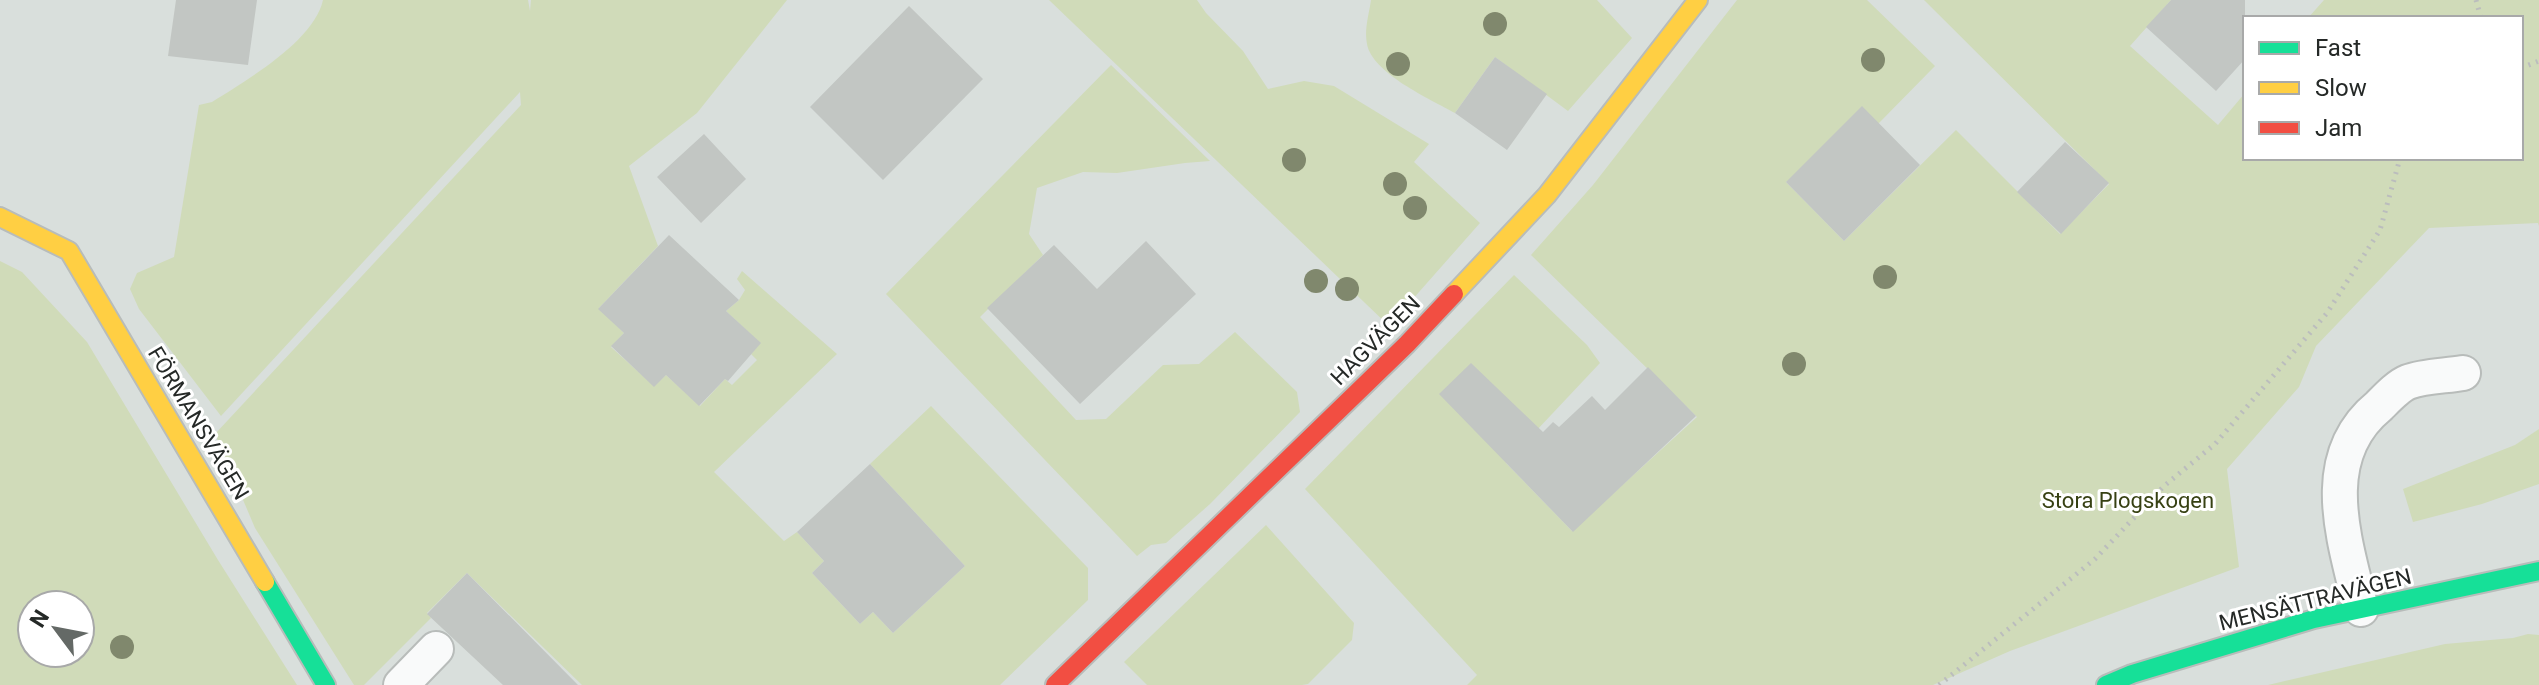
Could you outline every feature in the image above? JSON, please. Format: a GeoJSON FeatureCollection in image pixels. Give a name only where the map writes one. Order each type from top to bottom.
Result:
{"type":"FeatureCollection","features":[{"type":"Feature","properties":{"kind":"street","name":"HAGVÄGEN"},"geometry":{"type":"LineString","coordinates":[[1055,685],[1418,333],[1547,195],[1698,0]]}},
{"type":"Feature","properties":{"kind":"street","name":"FÖRMANSVÄGEN"},"geometry":{"type":"LineString","coordinates":[[0,217],[69,251],[326,685]]}},
{"type":"Feature","properties":{"kind":"street","name":"MENSÄTTRAVÄGEN"},"geometry":{"type":"LineString","coordinates":[[2106,685],[2132,674],[2284,628],[2539,571]]}},
{"type":"Feature","properties":{"kind":"lane"},"geometry":{"type":"LineString","coordinates":[[2361,609],[2339,499],[2340,475],[2346,450],[2369,414],[2406,383],[2463,373]]}},
{"type":"Feature","properties":{"kind":"lane"},"geometry":{"type":"LineString","coordinates":[[401,685],[436,649]]}},
{"type":"Feature","properties":{"kind":"path"},"geometry":{"type":"LineString","coordinates":[[1939,685],[2095,559],[2164,486],[2215,444],[2327,313],[2380,230],[2400,160]]}},
{"type":"Feature","properties":{"kind":"green space"},"geometry":{"type":"Polygon","coordinates":[[[323,0],[528,0],[530,11],[531,0],[787,0],[697,113],[629,166],[658,246],[599,308],[624,333],[611,347],[654,386],[666,375],[700,406],[725,379],[732,385],[757,360],[751,354],[760,343],[726,311],[745,290],[737,279],[742,271],[837,354],[714,472],[784,541],[797,532],[824,561],[812,573],[860,624],[873,612],[893,633],[965,566],[870,464],[931,406],[1088,568],[1088,600],[1000,685],[582,685],[467,573],[427,613],[431,618],[364,685],[354,685],[255,528],[215,434],[521,105],[520,92],[221,416],[139,309],[130,289],[137,273],[174,257],[199,105],[212,102],[277,58],[307,30],[323,0]]]}},
{"type":"Feature","properties":{"kind":"green space"},"geometry":{"type":"Polygon","coordinates":[[[1049,0],[1197,0],[1243,51],[1268,89],[1304,81],[1334,86],[1429,144],[1414,162],[1480,223],[1389,326],[1049,0]]]}},
{"type":"Feature","properties":{"kind":"green space"},"geometry":{"type":"Polygon","coordinates":[[[1371,0],[1597,0],[1632,38],[1568,111],[1495,57],[1455,113],[1390,75],[1371,55],[1366,33],[1371,0]]]}},
{"type":"Feature","properties":{"kind":"green space","name":"Stora Plogskogen"},"geometry":{"type":"Polygon","coordinates":[[[1737,0],[1867,0],[1935,66],[1879,123],[1786,182],[1844,241],[1956,130],[2060,234],[2109,184],[1924,0],[2171,0],[2130,46],[2218,125],[2243,95],[2243,160],[2523,160],[2523,16],[2310,16],[2324,0],[2539,0],[2539,226],[2538,223],[2429,228],[2316,346],[2299,387],[2227,469],[2239,567],[2010,651],[1933,685],[1467,685],[1477,675],[1305,489],[1514,275],[1587,345],[1600,363],[1506,463],[1572,531],[1697,417],[1531,255],[1593,185],[1737,0]]]}},
{"type":"Feature","properties":{"kind":"green space"},"geometry":{"type":"Polygon","coordinates":[[[1111,65],[1210,161],[1117,173],[1083,172],[1037,188],[1029,234],[1043,255],[980,317],[1076,420],[1106,419],[1163,365],[1199,364],[1235,332],[1297,392],[1300,412],[1210,504],[1166,543],[1151,545],[1137,556],[886,294],[1111,65]]]}},
{"type":"Feature","properties":{"kind":"green space"},"geometry":{"type":"Polygon","coordinates":[[[0,261],[22,272],[87,342],[297,685],[0,685],[0,261]]]}},
{"type":"Feature","properties":{"kind":"green space"},"geometry":{"type":"Polygon","coordinates":[[[2539,429],[2539,484],[2482,504],[2413,522],[2403,489],[2515,445],[2539,429]]]}},
{"type":"Feature","properties":{"kind":"green space"},"geometry":{"type":"Polygon","coordinates":[[[1266,525],[1354,623],[1352,640],[1308,684],[1147,685],[1124,662],[1266,525]]]}},
{"type":"Feature","properties":{"kind":"green space"},"geometry":{"type":"Polygon","coordinates":[[[2539,635],[2539,685],[2268,685],[2445,644],[2539,635]]]}},
{"type":"Feature","properties":{"kind":"building"},"geometry":{"type":"Polygon","coordinates":[[[176,0],[257,0],[248,65],[168,56],[176,0]]]}},
{"type":"Feature","properties":{"kind":"building"},"geometry":{"type":"Polygon","coordinates":[[[2171,0],[2245,0],[2243,61],[2216,91],[2146,27],[2171,0]]]}},
{"type":"Feature","properties":{"kind":"building"},"geometry":{"type":"Polygon","coordinates":[[[909,6],[983,79],[883,180],[810,107],[909,6]]]}},
{"type":"Feature","properties":{"kind":"building"},"geometry":{"type":"Polygon","coordinates":[[[1495,57],[1547,94],[1507,150],[1455,113],[1495,57]]]}},
{"type":"Feature","properties":{"kind":"building"},"geometry":{"type":"Polygon","coordinates":[[[1862,106],[1920,165],[1844,241],[1786,182],[1862,106]]]}},
{"type":"Feature","properties":{"kind":"building"},"geometry":{"type":"Polygon","coordinates":[[[704,134],[746,179],[701,223],[657,177],[704,134]]]}},
{"type":"Feature","properties":{"kind":"building"},"geometry":{"type":"Polygon","coordinates":[[[2065,142],[2109,183],[2061,234],[2017,192],[2065,142]]]}},
{"type":"Feature","properties":{"kind":"building"},"geometry":{"type":"Polygon","coordinates":[[[669,235],[739,300],[726,311],[761,343],[728,381],[725,379],[699,406],[666,375],[654,387],[611,346],[624,333],[598,309],[669,235]]]}},
{"type":"Feature","properties":{"kind":"building"},"geometry":{"type":"Polygon","coordinates":[[[1146,241],[1196,294],[1080,404],[987,308],[1054,245],[1097,289],[1146,241]]]}},
{"type":"Feature","properties":{"kind":"building"},"geometry":{"type":"Polygon","coordinates":[[[1471,363],[1543,432],[1553,422],[1559,427],[1592,396],[1605,410],[1648,367],[1696,416],[1573,532],[1439,394],[1471,363]]]}},
{"type":"Feature","properties":{"kind":"building"},"geometry":{"type":"Polygon","coordinates":[[[870,464],[965,566],[893,633],[873,612],[860,624],[812,573],[824,561],[797,532],[870,464]]]}},
{"type":"Feature","properties":{"kind":"building"},"geometry":{"type":"Polygon","coordinates":[[[467,573],[578,685],[503,685],[427,614],[467,573]]]}},
{"type":"Feature","properties":{"kind":"traffic: fast"},"geometry":{"type":"LineString","coordinates":[[2106,685],[2132,674],[2314,619],[2539,571]]}},
{"type":"Feature","properties":{"kind":"traffic: fast"},"geometry":{"type":"LineString","coordinates":[[265,582],[326,685]]}},
{"type":"Feature","properties":{"kind":"traffic: slow"},"geometry":{"type":"LineString","coordinates":[[1454,294],[1547,195],[1698,0]]}},
{"type":"Feature","properties":{"kind":"traffic: slow"},"geometry":{"type":"LineString","coordinates":[[0,217],[69,251],[265,582]]}},
{"type":"Feature","properties":{"kind":"traffic: jam"},"geometry":{"type":"LineString","coordinates":[[1055,685],[1407,344],[1454,294]]}}]}
